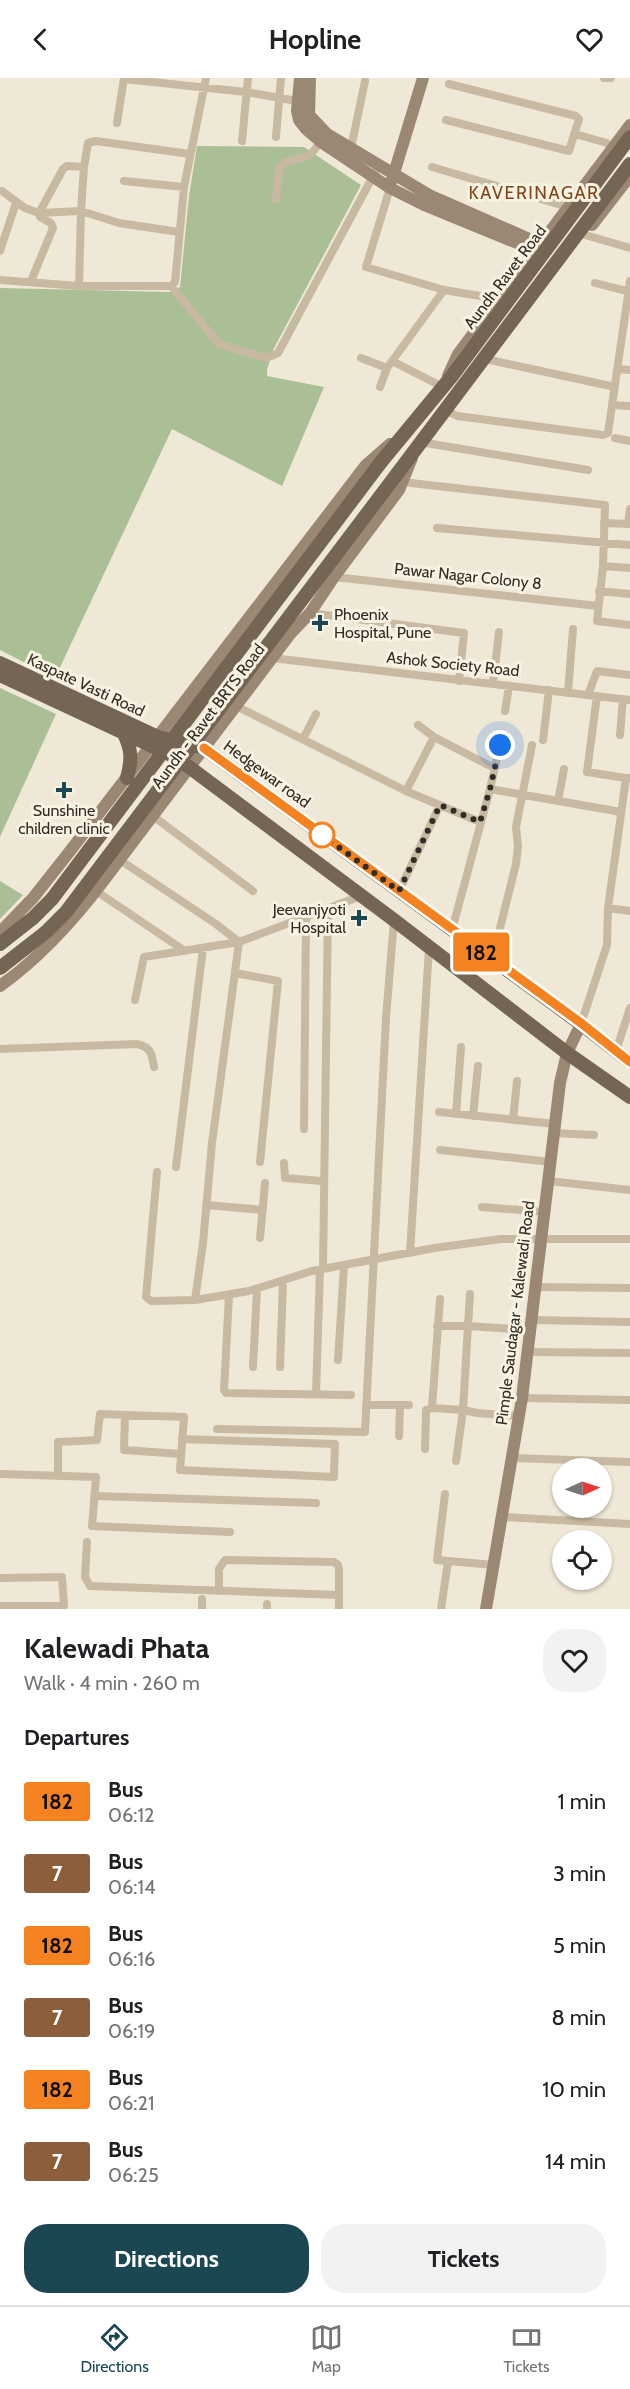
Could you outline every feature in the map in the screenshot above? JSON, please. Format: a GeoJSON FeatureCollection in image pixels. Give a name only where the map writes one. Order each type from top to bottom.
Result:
{"type":"FeatureCollection","features":[{"type":"Feature","properties":{"kind":"main road","name":"Aundh Ravet Road"},"geometry":{"type":"LineString","coordinates":[[0,944],[33,918],[58,892],[402,434],[444,383],[630,138]]}},
{"type":"Feature","properties":{"kind":"main road","name":"Aundh Ravet Road"},"geometry":{"type":"LineString","coordinates":[[0,968],[46,932],[66,912],[399,478],[419,444],[454,394],[630,164]]}},
{"type":"Feature","properties":{"kind":"main road","name":"Kaspate Vasti Road"},"geometry":{"type":"LineString","coordinates":[[0,663],[21,679],[123,732],[155,742]]}},
{"type":"Feature","properties":{"kind":"main road","name":"Kaspate Vasti Road"},"geometry":{"type":"LineString","coordinates":[[0,675],[21,679],[155,742]]}},
{"type":"Feature","properties":{"kind":"main road"},"geometry":{"type":"LineString","coordinates":[[123,732],[131,752],[127,778]]}},
{"type":"Feature","properties":{"kind":"main road"},"geometry":{"type":"LineString","coordinates":[[155,742],[204,748]]}},
{"type":"Feature","properties":{"kind":"main road"},"geometry":{"type":"LineString","coordinates":[[155,742],[394,920],[567,1053],[630,1097]]}},
{"type":"Feature","properties":{"kind":"main road","name":"Hedgewar road"},"geometry":{"type":"LineString","coordinates":[[204,748],[581,1023],[630,1062]]}},
{"type":"Feature","properties":{"kind":"street"},"geometry":{"type":"LineString","coordinates":[[117,123],[124,78],[246,92],[297,101]]}},
{"type":"Feature","properties":{"kind":"street"},"geometry":{"type":"LineString","coordinates":[[171,286],[176,272],[184,187],[206,78]]}},
{"type":"Feature","properties":{"kind":"street"},"geometry":{"type":"LineString","coordinates":[[242,141],[248,78]]}},
{"type":"Feature","properties":{"kind":"street"},"geometry":{"type":"LineString","coordinates":[[276,137],[281,78]]}},
{"type":"Feature","properties":{"kind":"street"},"geometry":{"type":"LineString","coordinates":[[300,78],[297,101],[298,120],[321,142],[377,171],[393,174],[429,195],[540,248]]}},
{"type":"Feature","properties":{"kind":"street"},"geometry":{"type":"LineString","coordinates":[[310,78],[309,115],[327,134],[351,148],[377,171],[390,188],[453,218],[519,239]]}},
{"type":"Feature","properties":{"kind":"street"},"geometry":{"type":"LineString","coordinates":[[423,78],[366,267],[444,290],[499,299]]}},
{"type":"Feature","properties":{"kind":"street"},"geometry":{"type":"LineString","coordinates":[[604,78],[610,78]]}},
{"type":"Feature","properties":{"kind":"street"},"geometry":{"type":"LineString","coordinates":[[351,148],[365,81]]}},
{"type":"Feature","properties":{"kind":"street"},"geometry":{"type":"LineString","coordinates":[[447,120],[569,151],[579,119],[576,116],[449,84]]}},
{"type":"Feature","properties":{"kind":"street"},"geometry":{"type":"LineString","coordinates":[[361,358],[444,383],[458,354],[630,126]]}},
{"type":"Feature","properties":{"kind":"street"},"geometry":{"type":"LineString","coordinates":[[575,134],[607,143],[613,148]]}},
{"type":"Feature","properties":{"kind":"street"},"geometry":{"type":"LineString","coordinates":[[80,286],[84,167],[87,146],[91,141],[190,154]]}},
{"type":"Feature","properties":{"kind":"street"},"geometry":{"type":"LineString","coordinates":[[276,199],[279,170],[284,163],[310,155],[321,142]]}},
{"type":"Feature","properties":{"kind":"street"},"geometry":{"type":"LineString","coordinates":[[39,213],[63,169],[66,166],[84,167]]}},
{"type":"Feature","properties":{"kind":"street"},"geometry":{"type":"LineString","coordinates":[[432,167],[561,205],[567,209]]}},
{"type":"Feature","properties":{"kind":"street"},"geometry":{"type":"LineString","coordinates":[[171,286],[219,344],[260,356],[273,357],[278,353],[377,171]]}},
{"type":"Feature","properties":{"kind":"street"},"geometry":{"type":"LineString","coordinates":[[124,181],[184,187]]}},
{"type":"Feature","properties":{"kind":"street"},"geometry":{"type":"LineString","coordinates":[[454,394],[472,382],[559,263],[628,182]]}},
{"type":"Feature","properties":{"kind":"street"},"geometry":{"type":"LineString","coordinates":[[2,190],[16,203],[39,213],[81,211],[119,223],[179,232]]}},
{"type":"Feature","properties":{"kind":"street"},"geometry":{"type":"LineString","coordinates":[[0,251],[16,203]]}},
{"type":"Feature","properties":{"kind":"street"},"geometry":{"type":"LineString","coordinates":[[31,281],[53,228],[51,223],[40,217],[39,213]]}},
{"type":"Feature","properties":{"kind":"street"},"geometry":{"type":"LineString","coordinates":[[585,235],[630,248]]}},
{"type":"Feature","properties":{"kind":"street"},"geometry":{"type":"LineString","coordinates":[[0,279],[80,286],[171,286]]}},
{"type":"Feature","properties":{"kind":"street"},"geometry":{"type":"LineString","coordinates":[[443,409],[457,416],[603,435],[608,433],[618,369],[626,340],[630,281]]}},
{"type":"Feature","properties":{"kind":"street"},"geometry":{"type":"LineString","coordinates":[[595,283],[629,292]]}},
{"type":"Feature","properties":{"kind":"street"},"geometry":{"type":"LineString","coordinates":[[380,387],[390,365],[444,290]]}},
{"type":"Feature","properties":{"kind":"street"},"geometry":{"type":"LineString","coordinates":[[490,360],[615,387]]}},
{"type":"Feature","properties":{"kind":"street"},"geometry":{"type":"LineString","coordinates":[[618,369],[630,370]]}},
{"type":"Feature","properties":{"kind":"street"},"geometry":{"type":"LineString","coordinates":[[612,405],[630,406]]}},
{"type":"Feature","properties":{"kind":"street","name":"Aundh - Ravet BRTS Road"},"geometry":{"type":"LineString","coordinates":[[0,932],[33,898],[366,465],[402,434]]}},
{"type":"Feature","properties":{"kind":"street"},"geometry":{"type":"LineString","coordinates":[[615,438],[630,441]]}},
{"type":"Feature","properties":{"kind":"street"},"geometry":{"type":"LineString","coordinates":[[419,444],[588,470]]}},
{"type":"Feature","properties":{"kind":"street"},"geometry":{"type":"LineString","coordinates":[[399,478],[605,505],[603,566],[597,621],[630,625]]}},
{"type":"Feature","properties":{"kind":"street","name":"Aundh - Ravet BRTS Road"},"geometry":{"type":"LineString","coordinates":[[0,986],[53,940],[74,919],[96,891],[272,658],[310,613],[399,490],[399,478]]}},
{"type":"Feature","properties":{"kind":"street"},"geometry":{"type":"LineString","coordinates":[[604,523],[629,524],[630,509]]}},
{"type":"Feature","properties":{"kind":"street"},"geometry":{"type":"LineString","coordinates":[[437,528],[630,545]]}},
{"type":"Feature","properties":{"kind":"street"},"geometry":{"type":"LineString","coordinates":[[603,566],[630,568]]}},
{"type":"Feature","properties":{"kind":"street","name":"Pawar Nagar Colony 8"},"geometry":{"type":"LineString","coordinates":[[334,577],[598,606]]}},
{"type":"Feature","properties":{"kind":"street"},"geometry":{"type":"LineString","coordinates":[[599,591],[630,594]]}},
{"type":"Feature","properties":{"kind":"street"},"geometry":{"type":"LineString","coordinates":[[310,613],[464,633],[459,681]]}},
{"type":"Feature","properties":{"kind":"street"},"geometry":{"type":"LineString","coordinates":[[568,693],[573,629]]}},
{"type":"Feature","properties":{"kind":"street"},"geometry":{"type":"LineString","coordinates":[[494,684],[499,632]]}},
{"type":"Feature","properties":{"kind":"street","name":"Ashok Society Road"},"geometry":{"type":"LineString","coordinates":[[272,658],[627,700]]}},
{"type":"Feature","properties":{"kind":"street"},"geometry":{"type":"LineString","coordinates":[[581,1023],[607,945],[608,908],[628,778],[587,772],[592,695],[597,671],[630,675]]}},
{"type":"Feature","properties":{"kind":"street"},"geometry":{"type":"LineString","coordinates":[[505,711],[509,686]]}},
{"type":"Feature","properties":{"kind":"street"},"geometry":{"type":"LineString","coordinates":[[543,740],[549,690]]}},
{"type":"Feature","properties":{"kind":"street"},"geometry":{"type":"LineString","coordinates":[[620,735],[627,700]]}},
{"type":"Feature","properties":{"kind":"street"},"geometry":{"type":"LineString","coordinates":[[236,706],[406,791],[480,822]]}},
{"type":"Feature","properties":{"kind":"street"},"geometry":{"type":"LineString","coordinates":[[303,739],[316,714]]}},
{"type":"Feature","properties":{"kind":"street"},"geometry":{"type":"LineString","coordinates":[[418,725],[494,768]]}},
{"type":"Feature","properties":{"kind":"street"},"geometry":{"type":"LineString","coordinates":[[406,791],[434,736]]}},
{"type":"Feature","properties":{"kind":"street"},"geometry":{"type":"LineString","coordinates":[[452,930],[500,745]]}},
{"type":"Feature","properties":{"kind":"street"},"geometry":{"type":"LineString","coordinates":[[492,960],[516,864],[518,846],[516,827],[532,745]]}},
{"type":"Feature","properties":{"kind":"street"},"geometry":{"type":"LineString","coordinates":[[558,801],[564,769]]}},
{"type":"Feature","properties":{"kind":"street"},"geometry":{"type":"LineString","coordinates":[[490,789],[621,812]]}},
{"type":"Feature","properties":{"kind":"street"},"geometry":{"type":"LineString","coordinates":[[399,891],[440,805]]}},
{"type":"Feature","properties":{"kind":"street"},"geometry":{"type":"LineString","coordinates":[[153,816],[253,891]]}},
{"type":"Feature","properties":{"kind":"street"},"geometry":{"type":"LineString","coordinates":[[120,860],[239,942]]}},
{"type":"Feature","properties":{"kind":"street"},"geometry":{"type":"LineString","coordinates":[[96,891],[184,951]]}},
{"type":"Feature","properties":{"kind":"street"},"geometry":{"type":"LineString","coordinates":[[135,1000],[144,957],[239,942],[361,896]]}},
{"type":"Feature","properties":{"kind":"street"},"geometry":{"type":"LineString","coordinates":[[316,1394],[322,1270],[322,1181],[326,1146],[328,908]]}},
{"type":"Feature","properties":{"kind":"street"},"geometry":{"type":"LineString","coordinates":[[608,908],[630,911]]}},
{"type":"Feature","properties":{"kind":"street"},"geometry":{"type":"LineString","coordinates":[[304,1129],[306,916]]}},
{"type":"Feature","properties":{"kind":"street"},"geometry":{"type":"LineString","coordinates":[[217,1429],[365,1432],[386,1018],[394,920]]}},
{"type":"Feature","properties":{"kind":"street"},"geometry":{"type":"LineString","coordinates":[[195,1300],[212,1143],[239,942]]}},
{"type":"Feature","properties":{"kind":"street"},"geometry":{"type":"LineString","coordinates":[[176,1167],[203,948]]}},
{"type":"Feature","properties":{"kind":"street"},"geometry":{"type":"LineString","coordinates":[[410,1253],[429,948]]}},
{"type":"Feature","properties":{"kind":"street"},"geometry":{"type":"LineString","coordinates":[[235,973],[276,980],[278,983],[260,1162]]}},
{"type":"Feature","properties":{"kind":"street"},"geometry":{"type":"LineString","coordinates":[[616,1051],[630,1008]]}},
{"type":"Feature","properties":{"kind":"street","name":"Pimple Saudagar - Kalewadi Road"},"geometry":{"type":"LineString","coordinates":[[486,1609],[522,1398],[560,1083],[567,1053],[581,1023]]}},
{"type":"Feature","properties":{"kind":"street"},"geometry":{"type":"LineString","coordinates":[[0,1049],[137,1044],[146,1046],[152,1053],[154,1067]]}},
{"type":"Feature","properties":{"kind":"street"},"geometry":{"type":"LineString","coordinates":[[456,1114],[461,1047]]}},
{"type":"Feature","properties":{"kind":"street"},"geometry":{"type":"LineString","coordinates":[[473,1116],[478,1066]]}},
{"type":"Feature","properties":{"kind":"street"},"geometry":{"type":"LineString","coordinates":[[513,1120],[517,1081]]}},
{"type":"Feature","properties":{"kind":"street"},"geometry":{"type":"LineString","coordinates":[[439,1112],[513,1120],[594,1135]]}},
{"type":"Feature","properties":{"kind":"street"},"geometry":{"type":"LineString","coordinates":[[440,1150],[551,1162]]}},
{"type":"Feature","properties":{"kind":"street"},"geometry":{"type":"LineString","coordinates":[[284,1163],[285,1178],[322,1181]]}},
{"type":"Feature","properties":{"kind":"street"},"geometry":{"type":"LineString","coordinates":[[157,1172],[146,1297],[151,1301],[195,1300],[229,1295],[322,1270],[501,1239],[630,1239]]}},
{"type":"Feature","properties":{"kind":"street"},"geometry":{"type":"LineString","coordinates":[[549,1181],[630,1190]]}},
{"type":"Feature","properties":{"kind":"street"},"geometry":{"type":"LineString","coordinates":[[260,1238],[265,1183]]}},
{"type":"Feature","properties":{"kind":"street"},"geometry":{"type":"LineString","coordinates":[[206,1205],[263,1210]]}},
{"type":"Feature","properties":{"kind":"street"},"geometry":{"type":"LineString","coordinates":[[482,1207],[545,1212]]}},
{"type":"Feature","properties":{"kind":"street"},"geometry":{"type":"LineString","coordinates":[[338,1360],[344,1266]]}},
{"type":"Feature","properties":{"kind":"street"},"geometry":{"type":"LineString","coordinates":[[280,1367],[283,1281]]}},
{"type":"Feature","properties":{"kind":"street"},"geometry":{"type":"LineString","coordinates":[[536,1287],[630,1288]]}},
{"type":"Feature","properties":{"kind":"street"},"geometry":{"type":"LineString","coordinates":[[253,1367],[256,1289]]}},
{"type":"Feature","properties":{"kind":"street"},"geometry":{"type":"LineString","coordinates":[[456,1461],[463,1410],[470,1294]]}},
{"type":"Feature","properties":{"kind":"street"},"geometry":{"type":"LineString","coordinates":[[229,1295],[224,1390],[226,1393],[351,1395]]}},
{"type":"Feature","properties":{"kind":"street"},"geometry":{"type":"LineString","coordinates":[[432,1408],[440,1299]]}},
{"type":"Feature","properties":{"kind":"street"},"geometry":{"type":"LineString","coordinates":[[437,1326],[630,1322]]}},
{"type":"Feature","properties":{"kind":"street"},"geometry":{"type":"LineString","coordinates":[[527,1352],[630,1353]]}},
{"type":"Feature","properties":{"kind":"street"},"geometry":{"type":"LineString","coordinates":[[522,1398],[630,1400]]}},
{"type":"Feature","properties":{"kind":"street"},"geometry":{"type":"LineString","coordinates":[[366,1405],[409,1405]]}},
{"type":"Feature","properties":{"kind":"street"},"geometry":{"type":"LineString","coordinates":[[399,1436],[400,1405]]}},
{"type":"Feature","properties":{"kind":"street"},"geometry":{"type":"LineString","coordinates":[[425,1449],[426,1410],[432,1408],[463,1410],[518,1416]]}},
{"type":"Feature","properties":{"kind":"street"},"geometry":{"type":"LineString","coordinates":[[58,1474],[58,1442],[97,1440],[100,1414],[184,1417],[182,1439],[180,1470],[334,1477],[335,1444],[182,1439]]}},
{"type":"Feature","properties":{"kind":"street"},"geometry":{"type":"LineString","coordinates":[[125,1415],[124,1450],[181,1454]]}},
{"type":"Feature","properties":{"kind":"street"},"geometry":{"type":"LineString","coordinates":[[513,1458],[630,1462]]}},
{"type":"Feature","properties":{"kind":"street"},"geometry":{"type":"LineString","coordinates":[[0,1474],[58,1474],[96,1477],[92,1526],[230,1532]]}},
{"type":"Feature","properties":{"kind":"street"},"geometry":{"type":"LineString","coordinates":[[445,1494],[437,1558],[439,1561],[494,1565]]}},
{"type":"Feature","properties":{"kind":"street"},"geometry":{"type":"LineString","coordinates":[[94,1496],[316,1503]]}},
{"type":"Feature","properties":{"kind":"street"},"geometry":{"type":"LineString","coordinates":[[502,1517],[630,1524]]}},
{"type":"Feature","properties":{"kind":"street"},"geometry":{"type":"LineString","coordinates":[[87,1542],[85,1577],[90,1586],[339,1595]]}},
{"type":"Feature","properties":{"kind":"street"},"geometry":{"type":"LineString","coordinates":[[219,1591],[219,1569],[225,1560],[334,1562],[339,1569],[339,1609]]}},
{"type":"Feature","properties":{"kind":"street"},"geometry":{"type":"LineString","coordinates":[[441,1609],[448,1562]]}},
{"type":"Feature","properties":{"kind":"street"},"geometry":{"type":"LineString","coordinates":[[0,1578],[62,1577],[64,1606],[0,1606]]}},
{"type":"Feature","properties":{"kind":"street"},"geometry":{"type":"LineString","coordinates":[[202,1599],[202,1609]]}},
{"type":"Feature","properties":{"kind":"green space"},"geometry":{"type":"Polygon","coordinates":[[[197,146],[304,147],[361,185],[273,350],[267,370],[267,376],[324,387],[282,486],[172,429],[55,678],[0,650],[0,288],[169,292],[180,287],[189,196],[197,146]]]}},
{"type":"Feature","properties":{"kind":"green space"},"geometry":{"type":"Polygon","coordinates":[[[0,688],[56,714],[0,837],[0,688]]]}},
{"type":"Feature","properties":{"kind":"green space"},"geometry":{"type":"Polygon","coordinates":[[[0,881],[23,895],[0,919],[0,881]]]}},
{"type":"Feature","properties":{"kind":"bus line","name":"182"},"geometry":{"type":"LineString","coordinates":[[204,748],[581,1023],[630,1062]]}},
{"type":"Feature","properties":{"kind":"place","name":"Phoenix Hospital, Pune"},"geometry":{"type":"Point","coordinates":[320,623]}},
{"type":"Feature","properties":{"kind":"place","name":"Sunshine children clinic"},"geometry":{"type":"Point","coordinates":[64,790]}},
{"type":"Feature","properties":{"kind":"place","name":"Jeevanjyoti Hospital"},"geometry":{"type":"Point","coordinates":[359,918]}},
{"type":"Feature","properties":{"kind":"district","name":"KAVERINAGAR"},"geometry":{"type":"Point","coordinates":[534,193]}},
{"type":"Feature","properties":{"kind":"route"},"geometry":{"type":"LineString","coordinates":[[322,835],[399,891],[440,805],[480,822],[500,745]]}}]}
